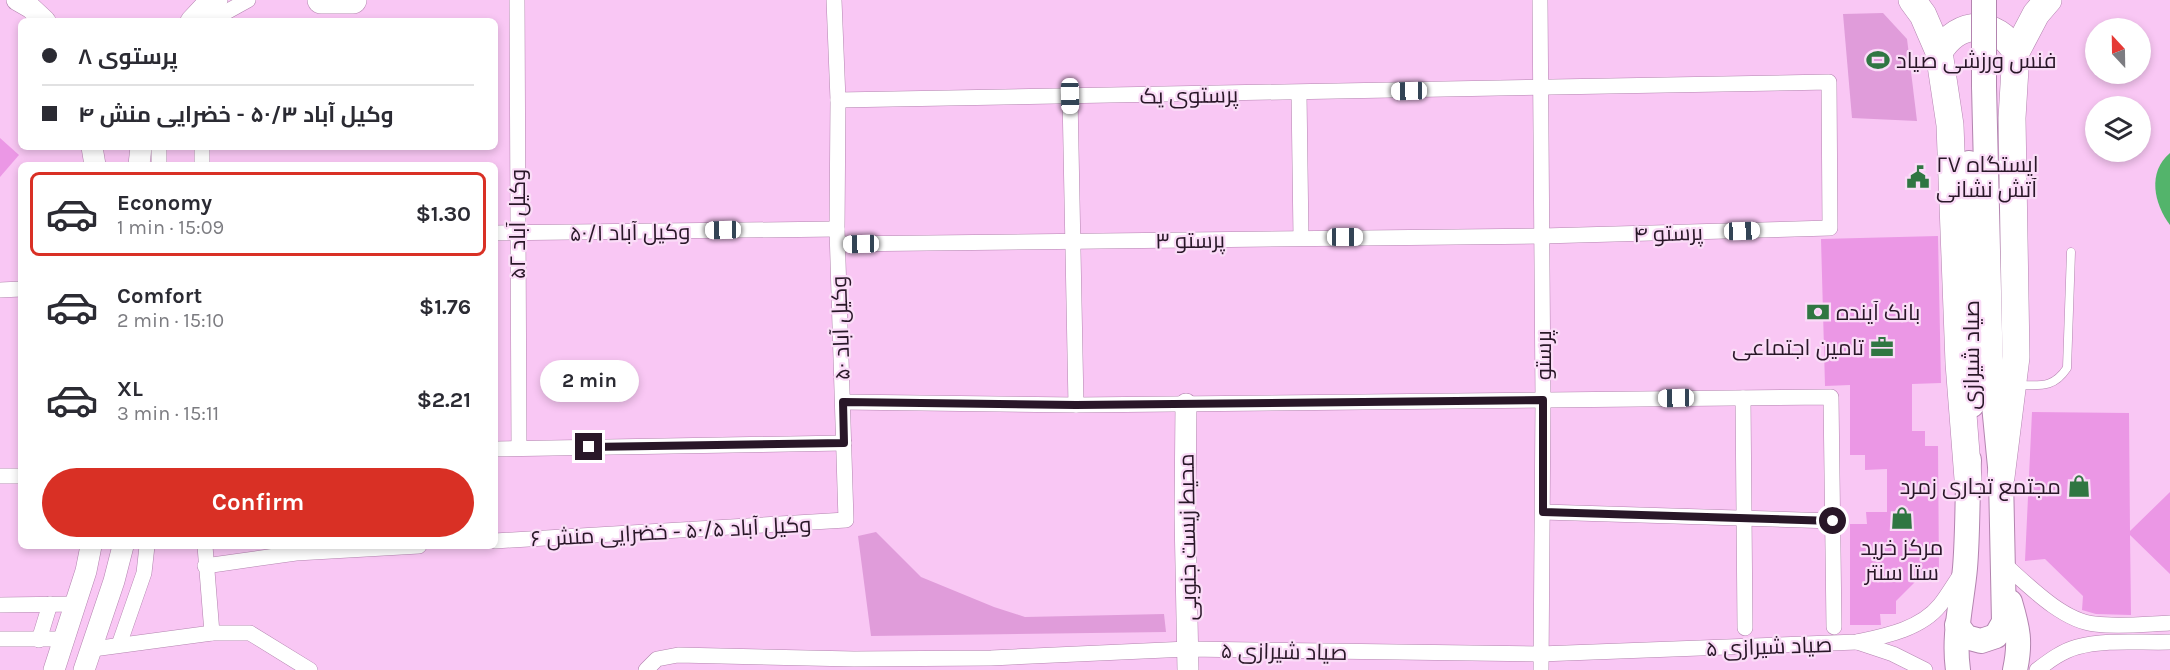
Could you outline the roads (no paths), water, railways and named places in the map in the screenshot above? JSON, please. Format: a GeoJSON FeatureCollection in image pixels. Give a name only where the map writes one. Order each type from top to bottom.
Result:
{"type":"FeatureCollection","features":[{"type":"Feature","properties":{"kind":"highway"},"geometry":{"type":"LineString","coordinates":[[321,0],[352,0]]}},
{"type":"Feature","properties":{"kind":"highway"},"geometry":{"type":"LineString","coordinates":[[1912,0],[1923,15],[1939,52],[1950,125],[1959,363],[1968,479]]}},
{"type":"Feature","properties":{"kind":"highway"},"geometry":{"type":"LineString","coordinates":[[2001,477],[2016,357],[2012,118],[2016,52],[2036,14],[2049,0]]}},
{"type":"Feature","properties":{"kind":"highway"},"geometry":{"type":"LineString","coordinates":[[1939,52],[1952,36],[1972,28],[1983,27],[2002,35],[2016,52]]}},
{"type":"Feature","properties":{"kind":"main road"},"geometry":{"type":"LineString","coordinates":[[17,0],[42,18]]}},
{"type":"Feature","properties":{"kind":"main road"},"geometry":{"type":"LineString","coordinates":[[193,18],[204,7],[217,0]]}},
{"type":"Feature","properties":{"kind":"main road"},"geometry":{"type":"LineString","coordinates":[[1968,0],[1976,86]]}},
{"type":"Feature","properties":{"kind":"main road"},"geometry":{"type":"LineString","coordinates":[[1976,86],[1984,0]]}},
{"type":"Feature","properties":{"kind":"main road","name":"صیاد شیرازی"},"geometry":{"type":"LineString","coordinates":[[1976,86],[1991,374],[2001,477],[2004,573]]}},
{"type":"Feature","properties":{"kind":"main road","name":"صیاد شیرازی"},"geometry":{"type":"LineString","coordinates":[[1958,670],[1955,655],[1965,568],[1973,372],[1976,86]]}},
{"type":"Feature","properties":{"kind":"main road","name":"محیط زیست جنوبی"},"geometry":{"type":"LineString","coordinates":[[1186,404],[1185,514],[1188,660]]}},
{"type":"Feature","properties":{"kind":"main road"},"geometry":{"type":"LineString","coordinates":[[54,670],[76,604],[90,549]]}},
{"type":"Feature","properties":{"kind":"main road"},"geometry":{"type":"LineString","coordinates":[[84,670],[93,648],[122,549]]}},
{"type":"Feature","properties":{"kind":"main road"},"geometry":{"type":"LineString","coordinates":[[1957,625],[1966,637],[1982,641],[1996,636],[2004,622],[2004,573]]}},
{"type":"Feature","properties":{"kind":"main road"},"geometry":{"type":"LineString","coordinates":[[2004,573],[2018,630],[2019,653],[2015,670]]}},
{"type":"Feature","properties":{"kind":"street"},"geometry":{"type":"LineString","coordinates":[[215,18],[248,0]]}},
{"type":"Feature","properties":{"kind":"street","name":"۵۲ وکیل آباد"},"geometry":{"type":"LineString","coordinates":[[517,0],[519,448]]}},
{"type":"Feature","properties":{"kind":"street","name":"۵۰ وکیل آباد"},"geometry":{"type":"LineString","coordinates":[[834,0],[846,520]]}},
{"type":"Feature","properties":{"kind":"street","name":"پرستو"},"geometry":{"type":"LineString","coordinates":[[1540,0],[1543,400],[1541,670]]}},
{"type":"Feature","properties":{"kind":"street","name":"پرستوی یک"},"geometry":{"type":"LineString","coordinates":[[838,100],[1828,82],[1830,228]]}},
{"type":"Feature","properties":{"kind":"street"},"geometry":{"type":"LineString","coordinates":[[1299,93],[1301,238]]}},
{"type":"Feature","properties":{"kind":"street"},"geometry":{"type":"LineString","coordinates":[[1070,96],[1076,405]]}},
{"type":"Feature","properties":{"kind":"street","name":"پرستو ۴"},"geometry":{"type":"LineString","coordinates":[[1542,236],[1830,228]]}},
{"type":"Feature","properties":{"kind":"street","name":"وکیل آباد ۵۰/۱"},"geometry":{"type":"LineString","coordinates":[[498,233],[838,236]]}},
{"type":"Feature","properties":{"kind":"street","name":"پرستو ۳"},"geometry":{"type":"LineString","coordinates":[[838,236],[1073,242],[1542,236]]}},
{"type":"Feature","properties":{"kind":"street"},"geometry":{"type":"LineString","coordinates":[[0,290],[18,289]]}},
{"type":"Feature","properties":{"kind":"street"},"geometry":{"type":"LineString","coordinates":[[843,402],[1076,405],[1831,397],[1833,627]]}},
{"type":"Feature","properties":{"kind":"street"},"geometry":{"type":"LineString","coordinates":[[1743,398],[1745,628]]}},
{"type":"Feature","properties":{"kind":"street"},"geometry":{"type":"LineString","coordinates":[[498,449],[844,443]]}},
{"type":"Feature","properties":{"kind":"street"},"geometry":{"type":"LineString","coordinates":[[0,476],[18,476]]}},
{"type":"Feature","properties":{"kind":"street"},"geometry":{"type":"LineString","coordinates":[[1543,512],[1833,521]]}},
{"type":"Feature","properties":{"kind":"street","name":"وکیل آباد ۵۰/۵ - خضرایی منش ۶"},"geometry":{"type":"LineString","coordinates":[[498,542],[846,520]]}},
{"type":"Feature","properties":{"kind":"street"},"geometry":{"type":"LineString","coordinates":[[119,645],[144,573],[147,549]]}},
{"type":"Feature","properties":{"kind":"street"},"geometry":{"type":"LineString","coordinates":[[205,549],[212,633]]}},
{"type":"Feature","properties":{"kind":"street"},"geometry":{"type":"LineString","coordinates":[[205,566],[296,553],[366,549]]}},
{"type":"Feature","properties":{"kind":"street","name":"صیاد شیرازی ۵"},"geometry":{"type":"LineString","coordinates":[[646,670],[657,659],[678,655],[991,664],[1540,654],[1857,642],[1892,634],[1916,624],[1939,607],[1965,568]]}},
{"type":"Feature","properties":{"kind":"street"},"geometry":{"type":"LineString","coordinates":[[2004,573],[2057,608],[2080,620],[2095,624],[2170,623]]}},
{"type":"Feature","properties":{"kind":"street"},"geometry":{"type":"LineString","coordinates":[[39,640],[50,604]]}},
{"type":"Feature","properties":{"kind":"street"},"geometry":{"type":"LineString","coordinates":[[0,605],[76,604]]}},
{"type":"Feature","properties":{"kind":"street"},"geometry":{"type":"LineString","coordinates":[[93,648],[212,633],[250,633],[310,670]]}},
{"type":"Feature","properties":{"kind":"street"},"geometry":{"type":"LineString","coordinates":[[0,639],[65,639]]}},
{"type":"Feature","properties":{"kind":"street","name":"صیاد شیرازی ۵"},"geometry":{"type":"LineString","coordinates":[[1857,642],[1893,654],[1925,670]]}},
{"type":"Feature","properties":{"kind":"street"},"geometry":{"type":"LineString","coordinates":[[2037,670],[2054,657],[2075,647],[2092,644],[2170,642]]}},
{"type":"Feature","properties":{"kind":"lane"},"geometry":{"type":"LineString","coordinates":[[2012,384],[2051,384],[2060,378],[2067,368],[2071,252]]}},
{"type":"Feature","properties":{"kind":"place","name":"فنس ورزشی صیاد"},"geometry":{"type":"Point","coordinates":[1878,60]}},
{"type":"Feature","properties":{"kind":"place","name":"ایستگاه ۲۷ آتش نشانی"},"geometry":{"type":"Point","coordinates":[1918,177]}},
{"type":"Feature","properties":{"kind":"place","name":"بانک آینده"},"geometry":{"type":"Point","coordinates":[1818,312]}},
{"type":"Feature","properties":{"kind":"place","name":"تامین اجتماعی"},"geometry":{"type":"Point","coordinates":[1882,347]}},
{"type":"Feature","properties":{"kind":"place","name":"مجتمع تجاری زمرد"},"geometry":{"type":"Point","coordinates":[2079,486]}},
{"type":"Feature","properties":{"kind":"place","name":"مرکز خرید ستا سنتر"},"geometry":{"type":"Point","coordinates":[1902,518]}}]}
